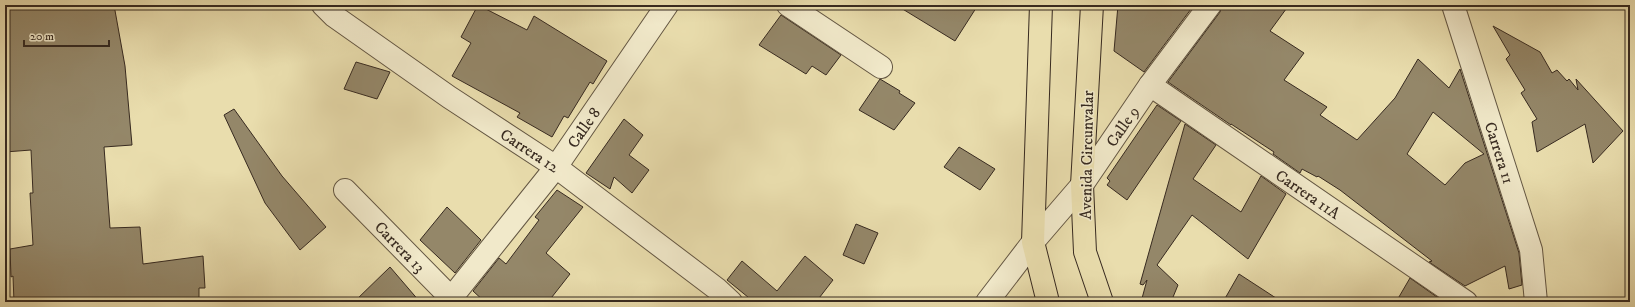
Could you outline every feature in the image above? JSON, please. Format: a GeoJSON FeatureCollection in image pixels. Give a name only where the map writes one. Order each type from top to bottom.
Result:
{"type":"FeatureCollection","features":[{"type":"Feature","properties":{"kind":"main road","name":"Avenida Circunvalar"},"geometry":{"type":"LineString","coordinates":[[1092,5],[1082,185],[1085,252],[1102,302]]}},
{"type":"Feature","properties":{"kind":"main road"},"geometry":{"type":"LineString","coordinates":[[1036,8],[1033,242],[1048,302]]}},
{"type":"Feature","properties":{"kind":"street","name":"Carrera 12"},"geometry":{"type":"LineString","coordinates":[[323,5],[334,16],[449,97],[556,167],[717,289],[731,302]]}},
{"type":"Feature","properties":{"kind":"street","name":"Calle 8"},"geometry":{"type":"LineString","coordinates":[[452,301],[556,167],[667,5]]}},
{"type":"Feature","properties":{"kind":"street"},"geometry":{"type":"LineString","coordinates":[[788,5],[881,67]]}},
{"type":"Feature","properties":{"kind":"street","name":"Calle 9"},"geometry":{"type":"LineString","coordinates":[[987,302],[1033,242],[1082,185],[1150,85],[1210,5]]}},
{"type":"Feature","properties":{"kind":"street","name":"Carrera 11"},"geometry":{"type":"LineString","coordinates":[[1453,5],[1531,250],[1536,302]]}},
{"type":"Feature","properties":{"kind":"street","name":"Carrera 11A"},"geometry":{"type":"LineString","coordinates":[[1150,85],[1466,302]]}},
{"type":"Feature","properties":{"kind":"street","name":"Carrera 13"},"geometry":{"type":"LineString","coordinates":[[345,190],[452,301]]}},
{"type":"Feature","properties":{"kind":"building"},"geometry":{"type":"Polygon","coordinates":[[[5,5],[114,5],[125,66],[132,145],[104,147],[110,228],[140,227],[143,264],[203,256],[205,288],[199,288],[199,302],[14,302],[10,249],[33,245],[30,193],[33,193],[31,150],[5,152],[5,5]]]}},
{"type":"Feature","properties":{"kind":"building"},"geometry":{"type":"Polygon","coordinates":[[[478,5],[527,30],[534,16],[607,61],[593,84],[590,82],[568,118],[564,116],[552,137],[517,117],[520,113],[452,76],[471,43],[461,37],[478,5]]]}},
{"type":"Feature","properties":{"kind":"building"},"geometry":{"type":"Polygon","coordinates":[[[896,5],[978,5],[955,41],[896,5]]]}},
{"type":"Feature","properties":{"kind":"building"},"geometry":{"type":"Polygon","coordinates":[[[1118,5],[1194,5],[1144,72],[1114,51],[1118,5]]]}},
{"type":"Feature","properties":{"kind":"building"},"geometry":{"type":"Polygon","coordinates":[[[1222,5],[1289,5],[1270,31],[1304,53],[1284,80],[1327,107],[1320,115],[1357,140],[1395,98],[1418,59],[1449,88],[1460,69],[1519,253],[1522,285],[1509,289],[1505,266],[1465,286],[1429,262],[1432,261],[1340,190],[1318,176],[1317,177],[1302,169],[1300,173],[1273,154],[1274,152],[1168,82],[1220,12],[1222,5]],[[1433,112],[1407,154],[1445,185],[1465,163],[1484,154],[1433,112]]]}},
{"type":"Feature","properties":{"kind":"building"},"geometry":{"type":"Polygon","coordinates":[[[781,15],[841,55],[826,75],[812,66],[806,74],[759,45],[781,15]]]}},
{"type":"Feature","properties":{"kind":"building"},"geometry":{"type":"Polygon","coordinates":[[[1493,26],[1540,52],[1552,73],[1557,70],[1567,81],[1569,79],[1578,90],[1576,79],[1623,131],[1593,163],[1585,124],[1537,152],[1532,122],[1537,119],[1521,93],[1525,90],[1506,59],[1510,55],[1493,26]]]}},
{"type":"Feature","properties":{"kind":"building"},"geometry":{"type":"Polygon","coordinates":[[[356,62],[390,72],[377,99],[344,89],[356,62]]]}},
{"type":"Feature","properties":{"kind":"building"},"geometry":{"type":"Polygon","coordinates":[[[880,79],[900,91],[899,93],[915,103],[894,130],[859,110],[880,79]]]}},
{"type":"Feature","properties":{"kind":"building"},"geometry":{"type":"Polygon","coordinates":[[[1157,105],[1181,121],[1127,200],[1107,185],[1110,181],[1107,178],[1157,105]]]}},
{"type":"Feature","properties":{"kind":"building"},"geometry":{"type":"Polygon","coordinates":[[[234,109],[282,176],[326,227],[300,250],[265,203],[224,115],[234,109]]]}},
{"type":"Feature","properties":{"kind":"building"},"geometry":{"type":"Polygon","coordinates":[[[624,119],[643,135],[629,155],[649,170],[632,193],[614,177],[610,189],[586,173],[624,119]]]}},
{"type":"Feature","properties":{"kind":"building"},"geometry":{"type":"Polygon","coordinates":[[[1185,124],[1216,145],[1193,179],[1241,212],[1261,176],[1286,194],[1248,259],[1192,215],[1157,265],[1178,285],[1171,302],[1141,302],[1147,280],[1143,285],[1140,284],[1185,124]]]}},
{"type":"Feature","properties":{"kind":"building"},"geometry":{"type":"Polygon","coordinates":[[[959,147],[995,169],[980,190],[944,167],[959,147]]]}},
{"type":"Feature","properties":{"kind":"building"},"geometry":{"type":"Polygon","coordinates":[[[557,190],[583,207],[546,253],[570,274],[548,302],[485,302],[473,291],[499,258],[506,264],[539,220],[535,217],[557,190]]]}},
{"type":"Feature","properties":{"kind":"building"},"geometry":{"type":"Polygon","coordinates":[[[447,207],[481,240],[455,273],[420,240],[447,207]]]}},
{"type":"Feature","properties":{"kind":"building"},"geometry":{"type":"Polygon","coordinates":[[[856,224],[878,233],[864,264],[843,255],[856,224]]]}},
{"type":"Feature","properties":{"kind":"building"},"geometry":{"type":"Polygon","coordinates":[[[805,256],[833,280],[816,302],[754,302],[727,280],[742,261],[777,291],[805,256]]]}},
{"type":"Feature","properties":{"kind":"building"},"geometry":{"type":"Polygon","coordinates":[[[390,267],[420,302],[354,302],[390,267]]]}},
{"type":"Feature","properties":{"kind":"building"},"geometry":{"type":"Polygon","coordinates":[[[1239,274],[1282,302],[1223,302],[1239,274]]]}},
{"type":"Feature","properties":{"kind":"building"},"geometry":{"type":"Polygon","coordinates":[[[1410,278],[1444,302],[1396,302],[1410,278]]]}}]}
